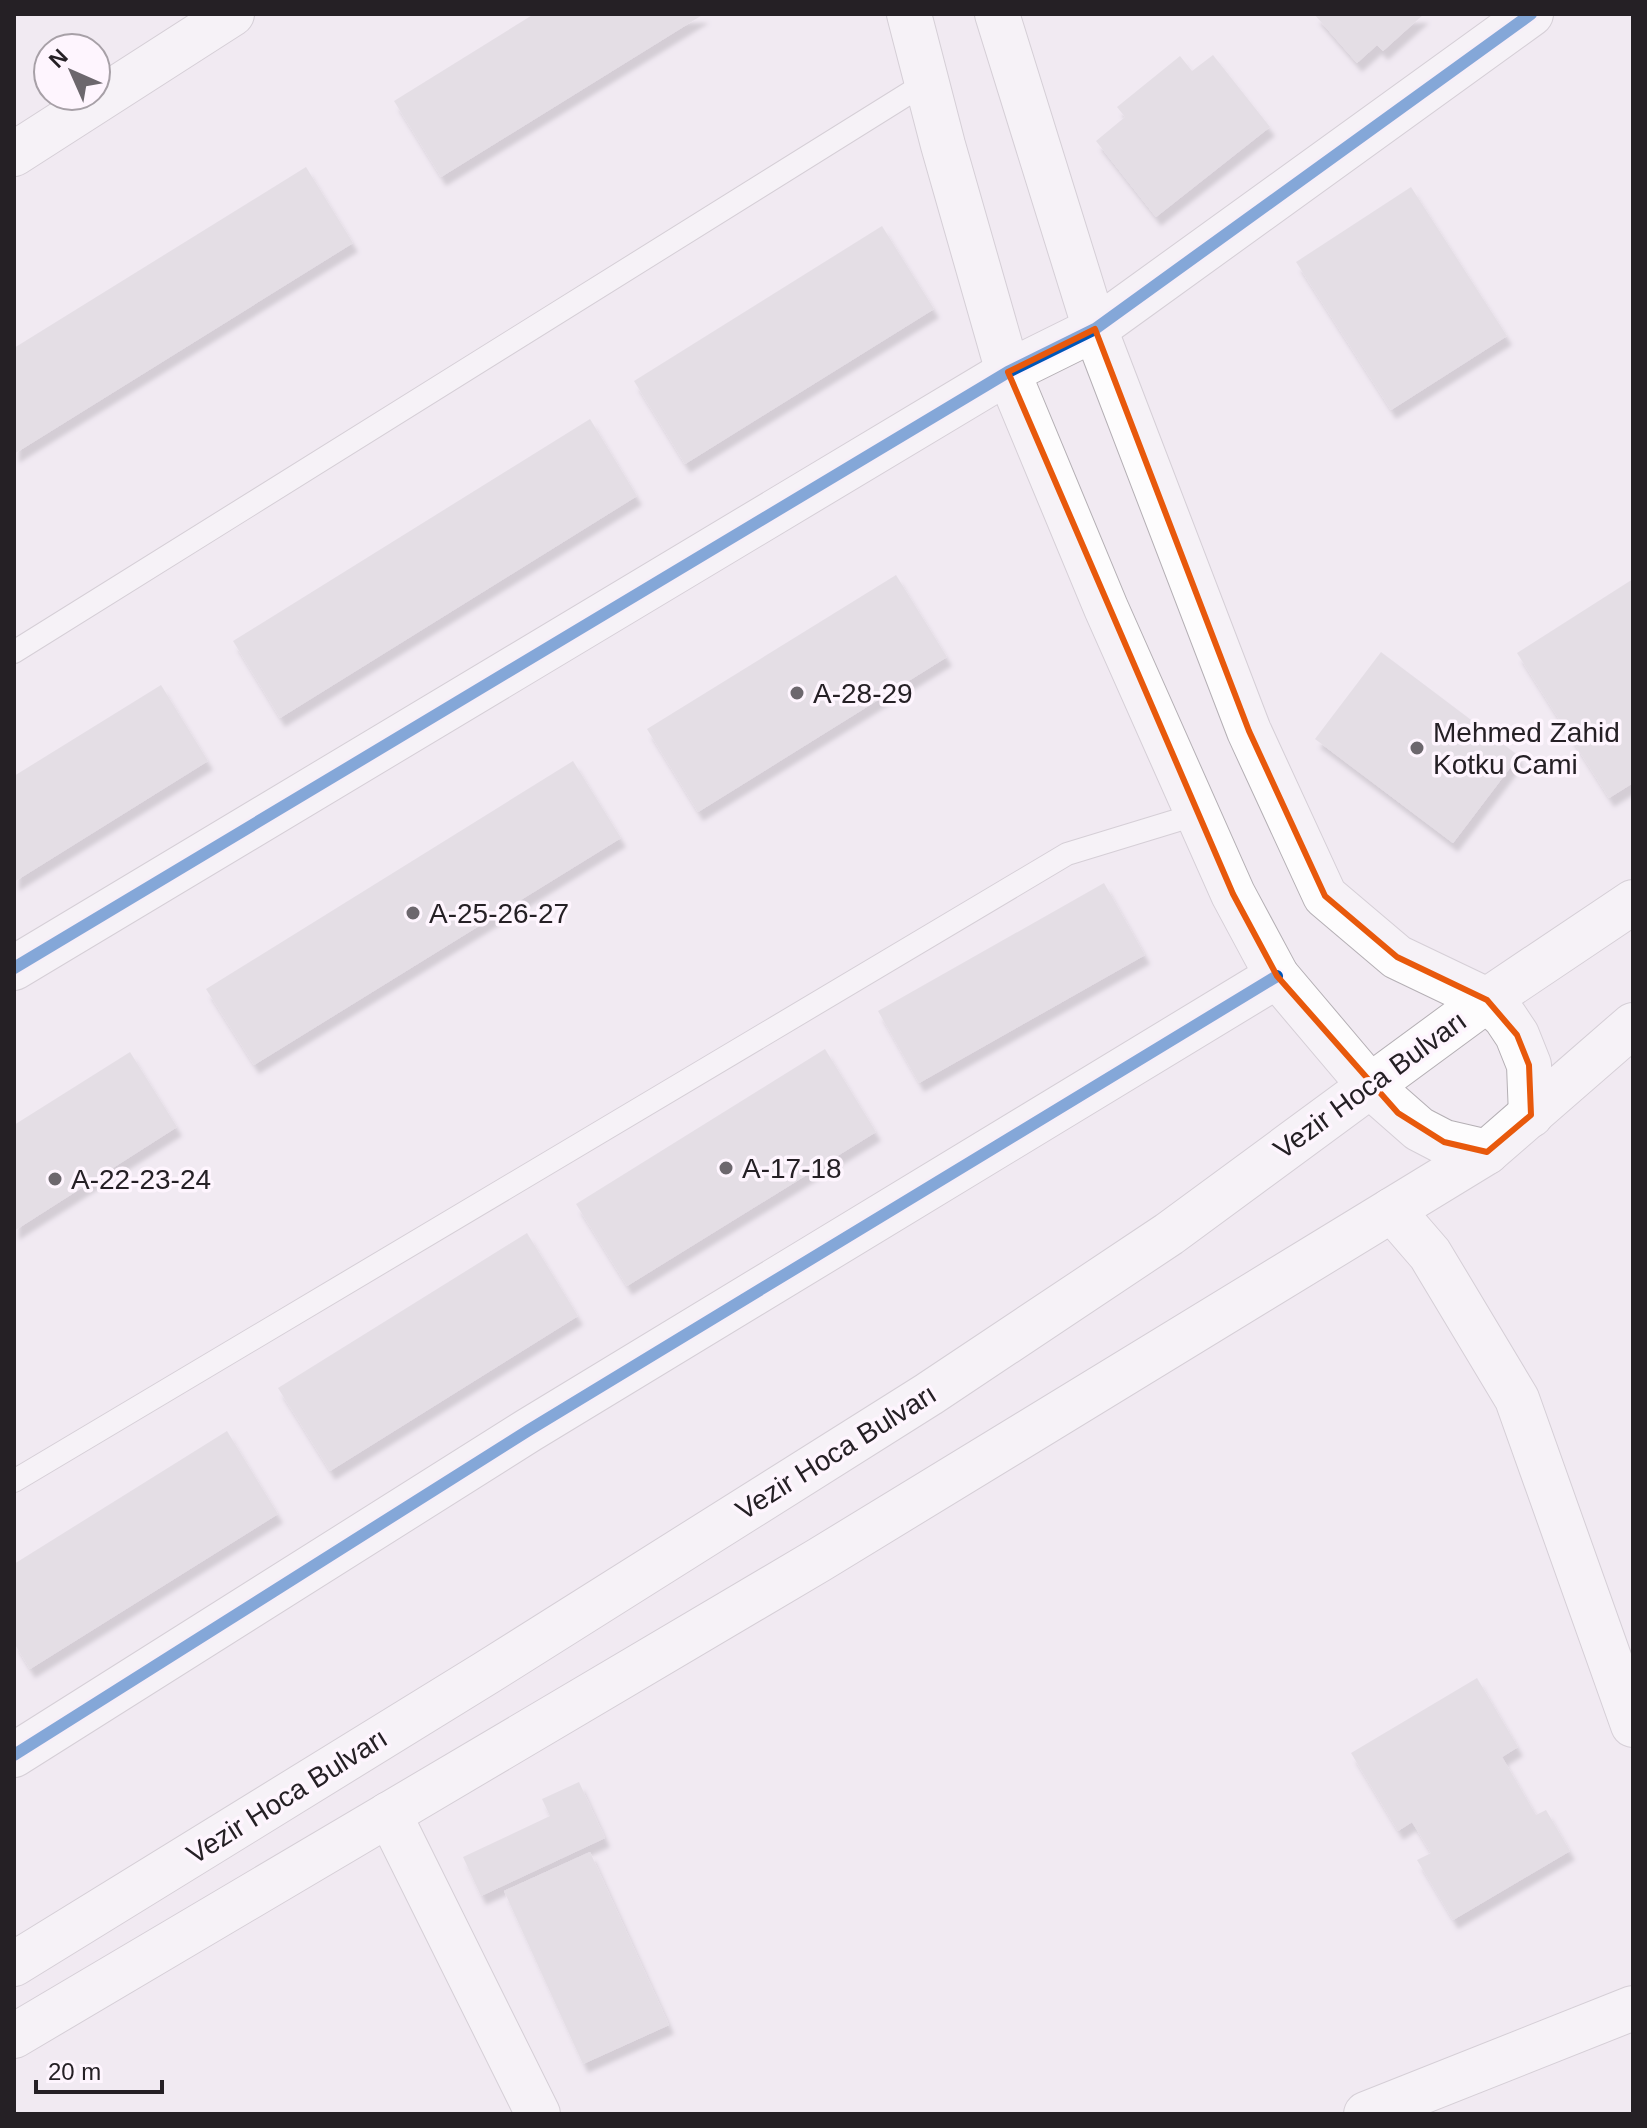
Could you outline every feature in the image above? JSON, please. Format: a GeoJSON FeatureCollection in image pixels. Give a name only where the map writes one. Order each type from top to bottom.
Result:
{"type":"FeatureCollection","features":[{"type":"Feature","properties":{"kind":"main road"},"geometry":{"type":"LineString","coordinates":[[14,154],[232,14]]}},
{"type":"Feature","properties":{"kind":"main road"},"geometry":{"type":"LineString","coordinates":[[909,14],[1008,372],[1106,608],[1233,894],[1277,976],[1370,1086],[1419,1129],[1444,1142],[1487,1152]]}},
{"type":"Feature","properties":{"kind":"main road"},"geometry":{"type":"LineString","coordinates":[[997,14],[1095,329],[1249,731],[1325,896],[1397,957],[1487,1000],[1505,1017],[1525,1055],[1531,1089],[1531,1115]]}},
{"type":"Feature","properties":{"kind":"main road"},"geometry":{"type":"LineString","coordinates":[[14,968],[1008,372],[1095,329],[1531,14]]}},
{"type":"Feature","properties":{"kind":"main road","name":"Vezir Hoca Bulvarı"},"geometry":{"type":"LineString","coordinates":[[14,1964],[929,1394],[1169,1234],[1487,1000],[1633,902]]}},
{"type":"Feature","properties":{"kind":"main road"},"geometry":{"type":"LineString","coordinates":[[14,1755],[529,1430],[1277,976]]}},
{"type":"Feature","properties":{"kind":"main road"},"geometry":{"type":"LineString","coordinates":[[14,2036],[819,1560],[1487,1152],[1633,1025]]}},
{"type":"Feature","properties":{"kind":"main road"},"geometry":{"type":"LineString","coordinates":[[1392,1210],[1430,1254],[1517,1399],[1633,1725]]}},
{"type":"Feature","properties":{"kind":"main road"},"geometry":{"type":"LineString","coordinates":[[389,1814],[538,2114]]}},
{"type":"Feature","properties":{"kind":"main road"},"geometry":{"type":"LineString","coordinates":[[1366,2114],[1633,2008]]}},
{"type":"Feature","properties":{"kind":"lane"},"geometry":{"type":"LineString","coordinates":[[14,652],[927,82]]}},
{"type":"Feature","properties":{"kind":"lane"},"geometry":{"type":"LineString","coordinates":[[14,1481],[1067,854],[1198,814]]}},
{"type":"Feature","properties":{"kind":"highlighted area"},"geometry":{"type":"Polygon","coordinates":[[[1095,329],[1249,731],[1325,896],[1397,957],[1487,1000],[1517,1035],[1529,1065],[1531,1115],[1487,1152],[1444,1142],[1398,1113],[1277,976],[1233,894],[1008,372],[1095,329]]]}},
{"type":"Feature","properties":{"kind":"building"},"geometry":{"type":"Polygon","coordinates":[[[534,14],[704,14],[441,177],[394,101],[534,14]]]}},
{"type":"Feature","properties":{"kind":"building"},"geometry":{"type":"Polygon","coordinates":[[[1314,14],[1424,14],[1383,51],[1377,45],[1357,63],[1314,14]]]}},
{"type":"Feature","properties":{"kind":"building"},"geometry":{"type":"Polygon","coordinates":[[[1213,55],[1270,127],[1156,217],[1096,141],[1125,117],[1117,107],[1180,56],[1192,71],[1213,55]]]}},
{"type":"Feature","properties":{"kind":"building"},"geometry":{"type":"Polygon","coordinates":[[[306,167],[353,243],[14,454],[14,348],[306,167]]]}},
{"type":"Feature","properties":{"kind":"building"},"geometry":{"type":"Polygon","coordinates":[[[1411,187],[1507,336],[1391,410],[1296,262],[1411,187]]]}},
{"type":"Feature","properties":{"kind":"building"},"geometry":{"type":"Polygon","coordinates":[[[882,226],[934,309],[685,464],[634,381],[882,226]]]}},
{"type":"Feature","properties":{"kind":"building"},"geometry":{"type":"Polygon","coordinates":[[[590,419],[637,496],[280,718],[233,641],[590,419]]]}},
{"type":"Feature","properties":{"kind":"building","name":"A-28-29"},"geometry":{"type":"Polygon","coordinates":[[[896,575],[947,657],[698,812],[647,729],[896,575]]]}},
{"type":"Feature","properties":{"kind":"building"},"geometry":{"type":"Polygon","coordinates":[[[1633,579],[1633,783],[1609,798],[1517,653],[1633,579]]]}},
{"type":"Feature","properties":{"kind":"building","name":"Mehmed Zahid Kotku Cami"},"geometry":{"type":"Polygon","coordinates":[[[1381,652],[1519,756],[1453,843],[1315,739],[1381,652]]]}},
{"type":"Feature","properties":{"kind":"building"},"geometry":{"type":"Polygon","coordinates":[[[161,685],[208,761],[14,882],[14,776],[161,685]]]}},
{"type":"Feature","properties":{"kind":"building","name":"A-25-26-27"},"geometry":{"type":"Polygon","coordinates":[[[573,761],[621,838],[254,1065],[206,989],[573,761]]]}},
{"type":"Feature","properties":{"kind":"building"},"geometry":{"type":"Polygon","coordinates":[[[1104,883],[1145,955],[919,1083],[878,1011],[1104,883]]]}},
{"type":"Feature","properties":{"kind":"building","name":"A-17-18"},"geometry":{"type":"Polygon","coordinates":[[[825,1049],[876,1132],[627,1286],[576,1204],[825,1049]]]}},
{"type":"Feature","properties":{"kind":"building","name":"A-22-23-24"},"geometry":{"type":"Polygon","coordinates":[[[130,1052],[177,1127],[14,1231],[14,1125],[130,1052]]]}},
{"type":"Feature","properties":{"kind":"building"},"geometry":{"type":"Polygon","coordinates":[[[527,1233],[578,1316],[330,1471],[278,1388],[527,1233]]]}},
{"type":"Feature","properties":{"kind":"building"},"geometry":{"type":"Polygon","coordinates":[[[227,1431],[278,1514],[30,1669],[14,1643],[14,1564],[227,1431]]]}},
{"type":"Feature","properties":{"kind":"building"},"geometry":{"type":"Polygon","coordinates":[[[1477,1678],[1518,1747],[1502,1757],[1536,1815],[1546,1810],[1570,1851],[1453,1920],[1417,1860],[1431,1853],[1412,1822],[1398,1831],[1351,1753],[1477,1678]]]}},
{"type":"Feature","properties":{"kind":"building"},"geometry":{"type":"Polygon","coordinates":[[[579,1782],[605,1838],[481,1896],[463,1857],[550,1816],[542,1799],[579,1782]]]}},
{"type":"Feature","properties":{"kind":"building"},"geometry":{"type":"Polygon","coordinates":[[[590,1852],[669,2025],[583,2064],[504,1891],[590,1852]]]}},
{"type":"Feature","properties":{"kind":"cycle path"},"geometry":{"type":"LineString","coordinates":[[14,968],[1008,372],[1095,329],[1531,14]]}},
{"type":"Feature","properties":{"kind":"cycle path"},"geometry":{"type":"LineString","coordinates":[[14,1755],[529,1430],[1277,976]]}},
{"type":"Feature","properties":{"kind":"place","name":"A-28-29"},"geometry":{"type":"Point","coordinates":[797,693]}},
{"type":"Feature","properties":{"kind":"place","name":"Mehmed Zahid Kotku Cami"},"geometry":{"type":"Point","coordinates":[1417,748]}},
{"type":"Feature","properties":{"kind":"place","name":"A-25-26-27"},"geometry":{"type":"Point","coordinates":[413,913]}},
{"type":"Feature","properties":{"kind":"place","name":"A-17-18"},"geometry":{"type":"Point","coordinates":[726,1168]}},
{"type":"Feature","properties":{"kind":"place","name":"A-22-23-24"},"geometry":{"type":"Point","coordinates":[55,1179]}}]}
